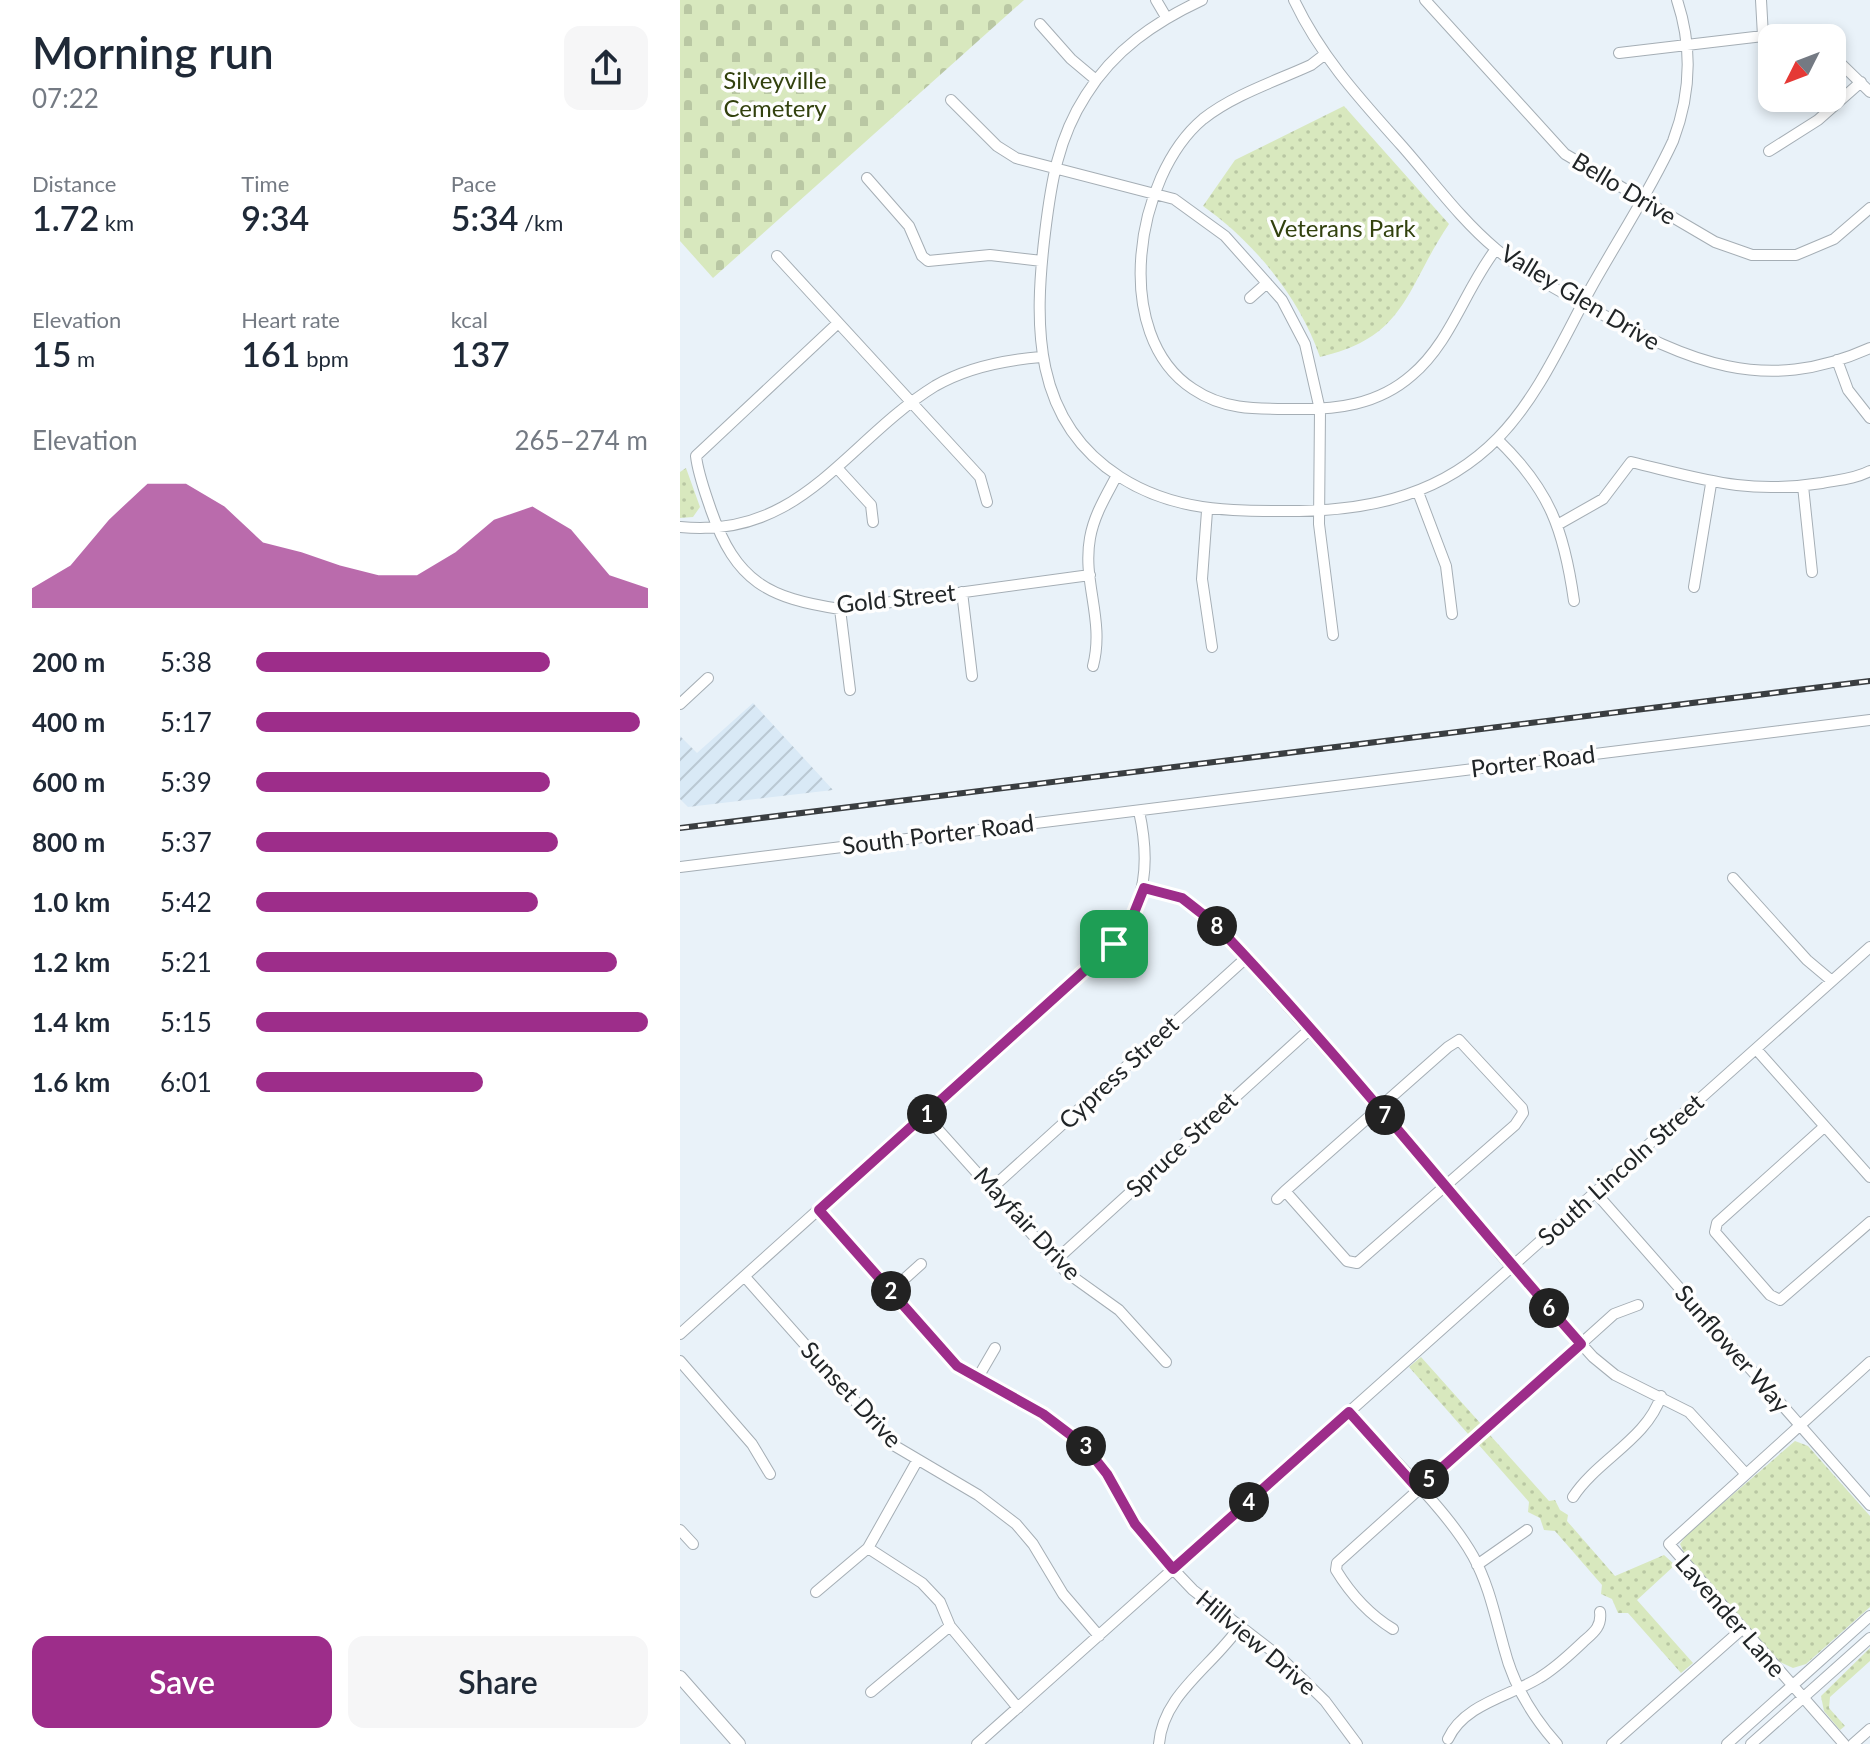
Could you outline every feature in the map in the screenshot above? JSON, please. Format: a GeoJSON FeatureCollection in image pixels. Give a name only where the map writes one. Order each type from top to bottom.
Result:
{"type":"FeatureCollection","features":[{"type":"Feature","properties":{"kind":"main road"},"geometry":{"type":"LineString","coordinates":[[680,1677],[739,1744]]}},
{"type":"Feature","properties":{"kind":"street"},"geometry":{"type":"LineString","coordinates":[[1156,0],[1166,17]]}},
{"type":"Feature","properties":{"kind":"street"},"geometry":{"type":"LineString","coordinates":[[1202,0],[1166,17],[1124,49],[1096,80],[1069,127],[1053,168],[1037,313],[1041,357],[1067,422],[1094,456],[1141,490],[1207,511],[1320,511],[1366,507],[1418,492],[1461,468],[1497,439],[1525,405],[1666,156],[1683,115],[1688,83],[1688,45],[1677,0]]}},
{"type":"Feature","properties":{"kind":"street","name":"Valley Glen Drive"},"geometry":{"type":"LineString","coordinates":[[1294,0],[1324,55],[1496,249],[1583,303],[1667,349],[1717,365],[1785,370],[1837,360],[1870,348]]}},
{"type":"Feature","properties":{"kind":"street","name":"Bello Drive"},"geometry":{"type":"LineString","coordinates":[[1425,0],[1551,141],[1578,164],[1715,242],[1767,257],[1796,255],[1822,246],[1870,208]]}},
{"type":"Feature","properties":{"kind":"street"},"geometry":{"type":"LineString","coordinates":[[1761,0],[1762,24]]}},
{"type":"Feature","properties":{"kind":"street"},"geometry":{"type":"LineString","coordinates":[[1040,24],[1071,59],[1096,80]]}},
{"type":"Feature","properties":{"kind":"street"},"geometry":{"type":"LineString","coordinates":[[1619,53],[1758,37]]}},
{"type":"Feature","properties":{"kind":"street"},"geometry":{"type":"LineString","coordinates":[[1324,55],[1311,65],[1205,117],[1173,152],[1155,192],[1148,221],[1141,295],[1144,318],[1160,356],[1191,388],[1212,400],[1260,411],[1320,410],[1368,401],[1411,376],[1435,349],[1496,249]]}},
{"type":"Feature","properties":{"kind":"street"},"geometry":{"type":"LineString","coordinates":[[1846,68],[1870,92]]}},
{"type":"Feature","properties":{"kind":"street"},"geometry":{"type":"LineString","coordinates":[[1769,151],[1818,120],[1861,82]]}},
{"type":"Feature","properties":{"kind":"street"},"geometry":{"type":"LineString","coordinates":[[951,100],[997,146],[1016,158],[1174,199],[1217,228],[1267,283],[1300,331],[1311,361],[1320,410],[1320,545],[1333,635]]}},
{"type":"Feature","properties":{"kind":"street"},"geometry":{"type":"LineString","coordinates":[[867,178],[901,216],[928,261],[990,255],[1042,261]]}},
{"type":"Feature","properties":{"kind":"street"},"geometry":{"type":"LineString","coordinates":[[777,256],[980,477],[987,502]]}},
{"type":"Feature","properties":{"kind":"street"},"geometry":{"type":"LineString","coordinates":[[1250,298],[1267,283]]}},
{"type":"Feature","properties":{"kind":"street","name":"Gold Street"},"geometry":{"type":"LineString","coordinates":[[838,323],[696,456],[718,527],[729,552],[747,575],[771,594],[801,603],[840,609],[1090,575]]}},
{"type":"Feature","properties":{"kind":"street","name":"Valley Glen Drive"},"geometry":{"type":"LineString","coordinates":[[1837,360],[1870,340]]}},
{"type":"Feature","properties":{"kind":"street"},"geometry":{"type":"LineString","coordinates":[[680,527],[718,527],[784,508],[810,493],[912,402],[964,372],[1041,357]]}},
{"type":"Feature","properties":{"kind":"street"},"geometry":{"type":"LineString","coordinates":[[1837,360],[1848,390],[1870,418]]}},
{"type":"Feature","properties":{"kind":"street"},"geometry":{"type":"LineString","coordinates":[[1497,439],[1534,478],[1559,524],[1574,601]]}},
{"type":"Feature","properties":{"kind":"street"},"geometry":{"type":"LineString","coordinates":[[1559,524],[1603,499],[1631,462],[1711,484],[1752,488],[1803,486],[1849,479],[1870,471]]}},
{"type":"Feature","properties":{"kind":"street"},"geometry":{"type":"LineString","coordinates":[[838,469],[871,505],[873,522]]}},
{"type":"Feature","properties":{"kind":"street"},"geometry":{"type":"LineString","coordinates":[[1093,666],[1100,642],[1090,575],[1090,539],[1100,504],[1117,475]]}},
{"type":"Feature","properties":{"kind":"street"},"geometry":{"type":"LineString","coordinates":[[1694,587],[1711,484]]}},
{"type":"Feature","properties":{"kind":"street"},"geometry":{"type":"LineString","coordinates":[[1803,486],[1812,572]]}},
{"type":"Feature","properties":{"kind":"street"},"geometry":{"type":"LineString","coordinates":[[1418,492],[1446,566],[1452,614]]}},
{"type":"Feature","properties":{"kind":"street"},"geometry":{"type":"LineString","coordinates":[[1207,511],[1202,579],[1212,647]]}},
{"type":"Feature","properties":{"kind":"street"},"geometry":{"type":"LineString","coordinates":[[962,592],[972,676]]}},
{"type":"Feature","properties":{"kind":"street"},"geometry":{"type":"LineString","coordinates":[[840,609],[850,690]]}},
{"type":"Feature","properties":{"kind":"street"},"geometry":{"type":"LineString","coordinates":[[680,704],[708,678]]}},
{"type":"Feature","properties":{"kind":"street","name":"Porter Road"},"geometry":{"type":"LineString","coordinates":[[1196,803],[1870,720]]}},
{"type":"Feature","properties":{"kind":"street","name":"South Porter Road"},"geometry":{"type":"LineString","coordinates":[[680,867],[1196,803]]}},
{"type":"Feature","properties":{"kind":"street"},"geometry":{"type":"LineString","coordinates":[[680,1334],[1114,944],[1132,918],[1144,888],[1146,864],[1139,811]]}},
{"type":"Feature","properties":{"kind":"street"},"geometry":{"type":"LineString","coordinates":[[1733,878],[1807,960],[1832,981]]}},
{"type":"Feature","properties":{"kind":"street"},"geometry":{"type":"LineString","coordinates":[[1144,888],[1168,892],[1193,905],[1246,958],[1447,1185],[1512,1266],[1581,1344],[1615,1375],[1689,1412],[1745,1473],[1870,1362]]}},
{"type":"Feature","properties":{"kind":"street","name":"South Lincoln Street"},"geometry":{"type":"LineString","coordinates":[[977,1744],[1870,947]]}},
{"type":"Feature","properties":{"kind":"street","name":"Cypress Street"},"geometry":{"type":"LineString","coordinates":[[992,1188],[1246,958]]}},
{"type":"Feature","properties":{"kind":"street","name":"Spruce Street"},"geometry":{"type":"LineString","coordinates":[[1056,1260],[1309,1030]]}},
{"type":"Feature","properties":{"kind":"street"},"geometry":{"type":"LineString","coordinates":[[1277,1199],[1285,1191],[1378,1108],[1459,1040],[1518,1102],[1523,1113],[1447,1185],[1353,1265],[1285,1191]]}},
{"type":"Feature","properties":{"kind":"street"},"geometry":{"type":"LineString","coordinates":[[1756,1049],[1870,1177]]}},
{"type":"Feature","properties":{"kind":"street","name":"Mayfair Drive"},"geometry":{"type":"LineString","coordinates":[[925,1115],[1056,1260],[1077,1281],[1119,1310],[1166,1362]]}},
{"type":"Feature","properties":{"kind":"street"},"geometry":{"type":"LineString","coordinates":[[1824,1127],[1717,1223],[1715,1229],[1770,1295],[1780,1300],[1870,1222]]}},
{"type":"Feature","properties":{"kind":"street","name":"Sunflower Way"},"geometry":{"type":"LineString","coordinates":[[1595,1192],[1870,1505]]}},
{"type":"Feature","properties":{"kind":"street","name":"Hillview Drive"},"geometry":{"type":"LineString","coordinates":[[819,1210],[957,1366],[1043,1414],[1084,1445],[1107,1474],[1135,1524],[1173,1569],[1193,1590],[1310,1685],[1357,1744]]}},
{"type":"Feature","properties":{"kind":"street"},"geometry":{"type":"LineString","coordinates":[[891,1291],[921,1264]]}},
{"type":"Feature","properties":{"kind":"street","name":"Sunset Drive"},"geometry":{"type":"LineString","coordinates":[[745,1277],[884,1434],[917,1461],[978,1495],[1016,1524],[1033,1544],[1063,1594],[1099,1636]]}},
{"type":"Feature","properties":{"kind":"street"},"geometry":{"type":"LineString","coordinates":[[1393,1629],[1363,1604],[1339,1576],[1335,1565],[1614,1314],[1638,1305]]}},
{"type":"Feature","properties":{"kind":"street"},"geometry":{"type":"LineString","coordinates":[[977,1379],[995,1348]]}},
{"type":"Feature","properties":{"kind":"street"},"geometry":{"type":"LineString","coordinates":[[680,1361],[752,1444],[770,1474]]}},
{"type":"Feature","properties":{"kind":"street"},"geometry":{"type":"LineString","coordinates":[[1573,1497],[1585,1479],[1642,1427],[1661,1396]]}},
{"type":"Feature","properties":{"kind":"street"},"geometry":{"type":"LineString","coordinates":[[1349,1412],[1454,1528],[1477,1565],[1491,1596],[1504,1650],[1519,1688],[1557,1744]]}},
{"type":"Feature","properties":{"kind":"street"},"geometry":{"type":"LineString","coordinates":[[816,1592],[868,1548],[917,1461]]}},
{"type":"Feature","properties":{"kind":"street","name":"Lavender Lane"},"geometry":{"type":"LineString","coordinates":[[1745,1473],[1669,1544],[1844,1744]]}},
{"type":"Feature","properties":{"kind":"street"},"geometry":{"type":"LineString","coordinates":[[680,1530],[693,1544]]}},
{"type":"Feature","properties":{"kind":"street"},"geometry":{"type":"LineString","coordinates":[[1477,1565],[1527,1530]]}},
{"type":"Feature","properties":{"kind":"street"},"geometry":{"type":"LineString","coordinates":[[868,1548],[922,1583],[940,1602],[950,1626],[1018,1708]]}},
{"type":"Feature","properties":{"kind":"street"},"geometry":{"type":"LineString","coordinates":[[1448,1739],[1452,1730],[1472,1712],[1556,1667],[1596,1630],[1600,1612]]}},
{"type":"Feature","properties":{"kind":"street"},"geometry":{"type":"LineString","coordinates":[[1727,1744],[1870,1616]]}},
{"type":"Feature","properties":{"kind":"street"},"geometry":{"type":"LineString","coordinates":[[871,1692],[950,1626]]}},
{"type":"Feature","properties":{"kind":"street"},"geometry":{"type":"LineString","coordinates":[[1159,1744],[1161,1721],[1177,1696],[1219,1654],[1240,1626]]}},
{"type":"Feature","properties":{"kind":"street"},"geometry":{"type":"LineString","coordinates":[[1612,1744],[1742,1629]]}},
{"type":"Feature","properties":{"kind":"street"},"geometry":{"type":"LineString","coordinates":[[1751,1744],[1870,1638]]}},
{"type":"Feature","properties":{"kind":"street"},"geometry":{"type":"LineString","coordinates":[[1853,1744],[1870,1729]]}},
{"type":"Feature","properties":{"kind":"shaded area"},"geometry":{"type":"Polygon","coordinates":[[[753,703],[833,790],[688,807],[680,799],[680,736],[697,753],[753,703]]]}},
{"type":"Feature","properties":{"kind":"green space","name":"Silveyville Cemetery"},"geometry":{"type":"Polygon","coordinates":[[[680,0],[1024,0],[713,278],[680,241],[680,0]]]}},
{"type":"Feature","properties":{"kind":"green space","name":"Veterans Park"},"geometry":{"type":"Polygon","coordinates":[[[1344,106],[1449,224],[1401,307],[1387,323],[1371,337],[1320,357],[1300,314],[1273,273],[1240,236],[1203,206],[1235,160],[1344,106]]]}},
{"type":"Feature","properties":{"kind":"green space"},"geometry":{"type":"Polygon","coordinates":[[[686,468],[700,507],[693,517],[680,518],[680,472],[686,468]]]}},
{"type":"Feature","properties":{"kind":"green space"},"geometry":{"type":"Polygon","coordinates":[[[1421,1357],[1481,1424],[1469,1435],[1409,1367],[1421,1357]]]}},
{"type":"Feature","properties":{"kind":"green space"},"geometry":{"type":"Polygon","coordinates":[[[1489,1434],[1549,1501],[1555,1500],[1560,1510],[1568,1515],[1567,1521],[1615,1576],[1664,1555],[1675,1565],[1637,1600],[1693,1663],[1681,1673],[1628,1613],[1618,1613],[1612,1599],[1601,1594],[1602,1585],[1555,1531],[1544,1530],[1540,1518],[1528,1512],[1529,1502],[1478,1444],[1489,1434]]]}},
{"type":"Feature","properties":{"kind":"green space"},"geometry":{"type":"Polygon","coordinates":[[[1795,1441],[1808,1446],[1870,1516],[1870,1607],[1806,1664],[1793,1668],[1780,1662],[1685,1555],[1680,1544],[1688,1533],[1795,1441]]]}},
{"type":"Feature","properties":{"kind":"green space"},"geometry":{"type":"Polygon","coordinates":[[[1870,1648],[1870,1661],[1830,1697],[1829,1708],[1845,1726],[1840,1730],[1824,1711],[1821,1696],[1870,1648]]]}},
{"type":"Feature","properties":{"kind":"railway"},"geometry":{"type":"LineString","coordinates":[[680,828],[1870,681]]}},
{"type":"Feature","properties":{"kind":"route"},"geometry":{"type":"LineString","coordinates":[[1144,888],[1168,892],[1203,913],[1447,1185],[1502,1256],[1581,1344],[1418,1489],[1349,1412],[1173,1569],[1135,1524],[1115,1486],[1093,1454],[1043,1414],[957,1366],[819,1210],[1114,944],[1138,907],[1144,888]]}}]}
